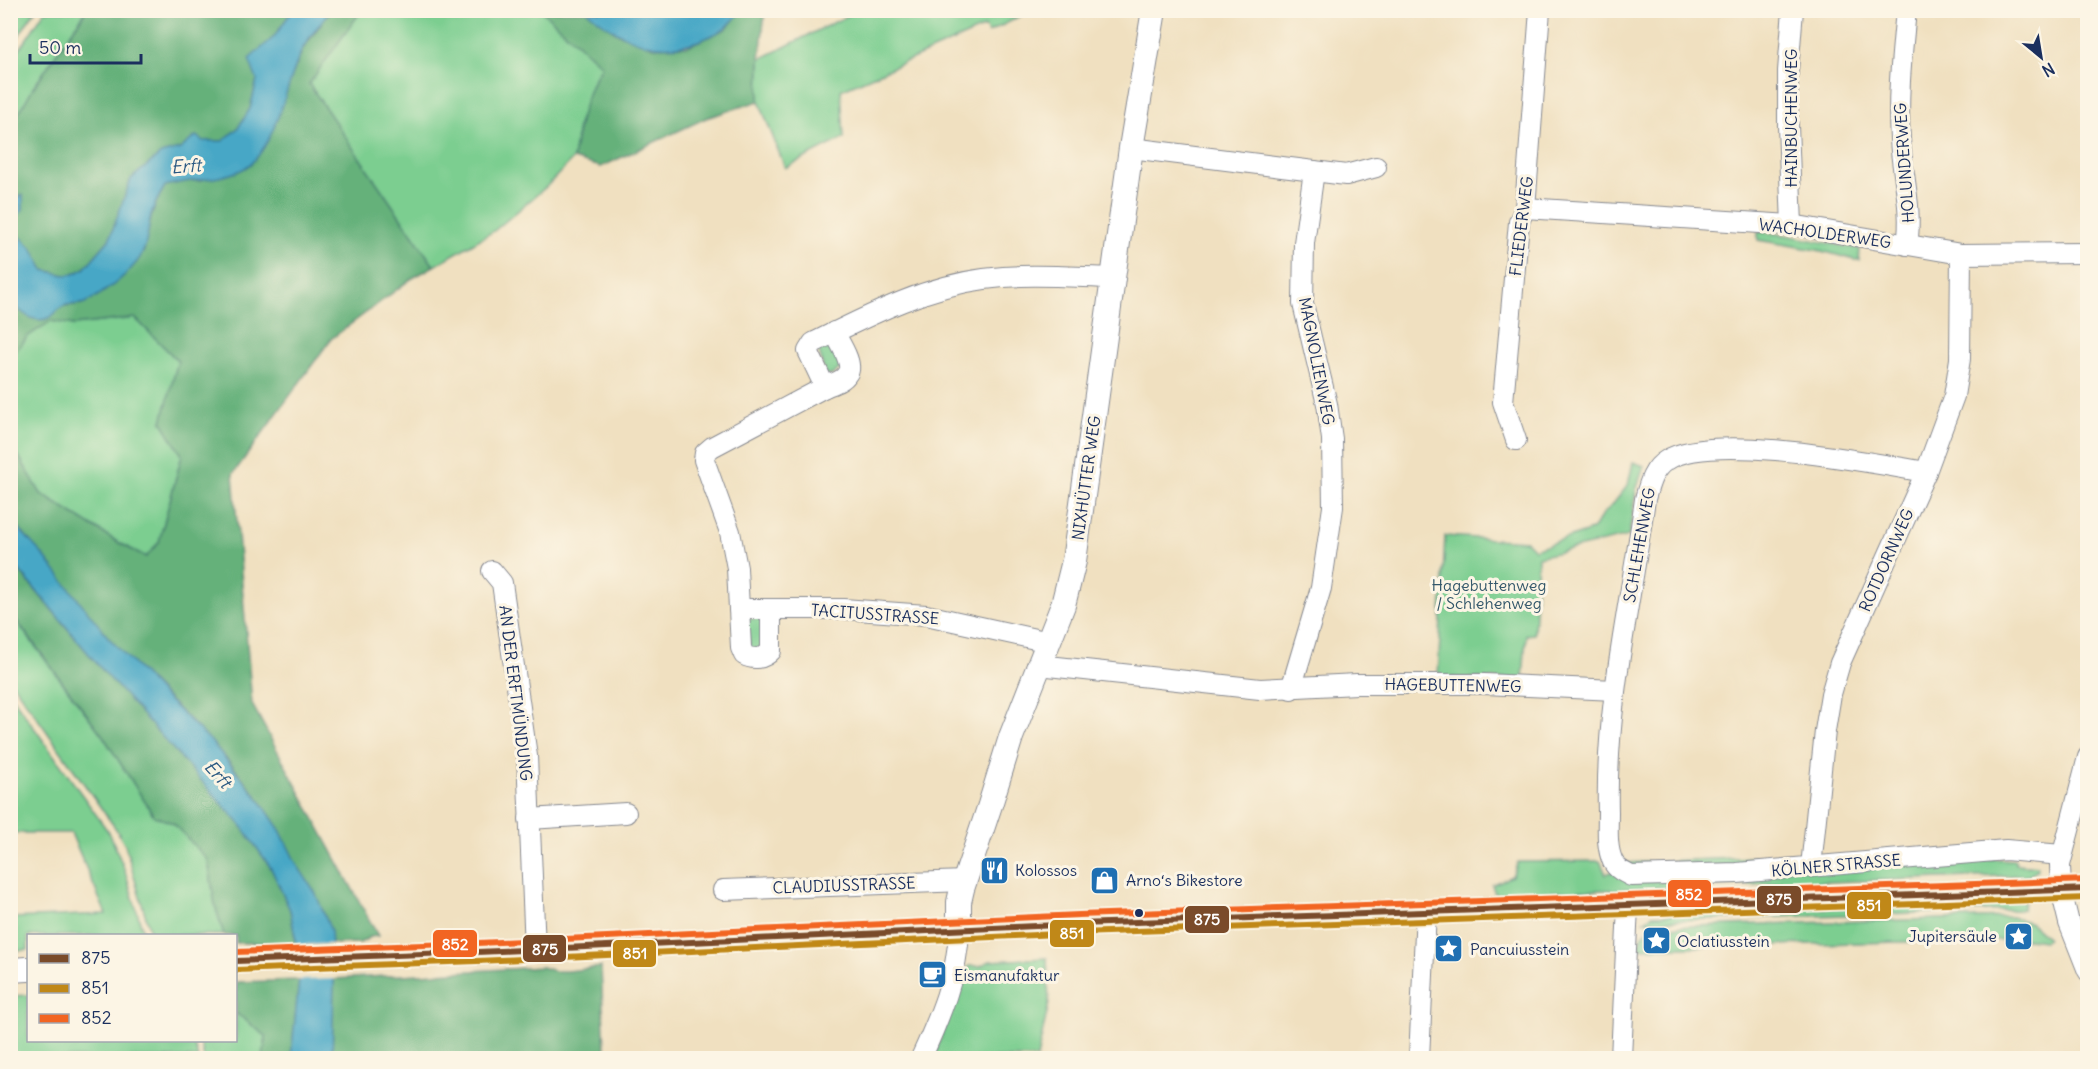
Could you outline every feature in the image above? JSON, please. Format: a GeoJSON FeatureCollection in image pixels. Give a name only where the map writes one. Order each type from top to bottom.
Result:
{"type":"FeatureCollection","features":[{"type":"Feature","properties":{"kind":"main road","name":"NIXHÜTTER WEG"},"geometry":{"type":"LineString","coordinates":[[959,930],[959,902],[965,880],[1011,737],[1069,585],[1131,148],[1154,10]]}},
{"type":"Feature","properties":{"kind":"main road","name":"KÖLNER STRASSE"},"geometry":{"type":"LineString","coordinates":[[237,961],[959,930],[2088,889]]}},
{"type":"Feature","properties":{"kind":"main road"},"geometry":{"type":"LineString","coordinates":[[10,970],[27,969]]}},
{"type":"Feature","properties":{"kind":"street","name":"FLIEDERWEG"},"geometry":{"type":"LineString","coordinates":[[1516,440],[1503,402],[1519,222],[1525,208],[1540,10]]}},
{"type":"Feature","properties":{"kind":"street","name":"HAINBUCHENWEG"},"geometry":{"type":"LineString","coordinates":[[1792,225],[1788,71],[1793,10]]}},
{"type":"Feature","properties":{"kind":"street","name":"HOLUNDERWEG"},"geometry":{"type":"LineString","coordinates":[[1906,10],[1899,91],[1900,139],[1910,227],[1907,244]]}},
{"type":"Feature","properties":{"kind":"street"},"geometry":{"type":"LineString","coordinates":[[1131,148],[1346,175],[1376,167]]}},
{"type":"Feature","properties":{"kind":"street","name":"MAGNOLIENWEG"},"geometry":{"type":"LineString","coordinates":[[1291,689],[1321,588],[1333,507],[1333,473],[1327,404],[1303,304],[1304,243],[1314,171]]}},
{"type":"Feature","properties":{"kind":"street","name":"WACHOLDERWEG"},"geometry":{"type":"LineString","coordinates":[[1525,208],[1792,225],[1961,254],[2088,253]]}},
{"type":"Feature","properties":{"kind":"street","name":"ROTDORNWEG"},"geometry":{"type":"LineString","coordinates":[[1811,867],[1831,694],[1840,663],[1926,472],[1954,396],[1960,359],[1961,254]]}},
{"type":"Feature","properties":{"kind":"street"},"geometry":{"type":"LineString","coordinates":[[825,387],[808,351],[813,343],[901,301],[940,288],[985,279],[1028,276],[1113,279]]}},
{"type":"Feature","properties":{"kind":"street"},"geometry":{"type":"LineString","coordinates":[[771,609],[771,651],[762,657],[750,658],[744,655],[741,648],[736,568],[730,532],[704,460],[705,453],[712,447],[848,374],[850,367],[834,332]]}},
{"type":"Feature","properties":{"kind":"street","name":"SCHLEHENWEG"},"geometry":{"type":"LineString","coordinates":[[1614,862],[1609,844],[1607,794],[1608,754],[1615,690],[1645,499],[1650,480],[1664,461],[1682,453],[1702,449],[1739,448],[1789,451],[1926,472]]}},
{"type":"Feature","properties":{"kind":"street","name":"AN DER ERFTMÜNDUNG"},"geometry":{"type":"LineString","coordinates":[[492,571],[502,583],[526,756],[535,949]]}},
{"type":"Feature","properties":{"kind":"street","name":"TACITUSSTRASSE"},"geometry":{"type":"LineString","coordinates":[[739,609],[843,609],[926,615],[1049,642]]}},
{"type":"Feature","properties":{"kind":"street"},"geometry":{"type":"LineString","coordinates":[[1040,665],[1260,689],[1291,689]]}},
{"type":"Feature","properties":{"kind":"street","name":"HAGEBUTTENWEG"},"geometry":{"type":"LineString","coordinates":[[1291,689],[1357,684],[1484,684],[1615,690]]}},
{"type":"Feature","properties":{"kind":"street"},"geometry":{"type":"LineString","coordinates":[[2088,757],[2062,855],[2061,891],[2075,940],[2088,971]]}},
{"type":"Feature","properties":{"kind":"street"},"geometry":{"type":"LineString","coordinates":[[529,819],[626,813]]}},
{"type":"Feature","properties":{"kind":"street","name":"KÖLNER STRASSE"},"geometry":{"type":"LineString","coordinates":[[1614,862],[1620,870],[1631,876],[1737,873],[2006,850],[2062,855]]}},
{"type":"Feature","properties":{"kind":"street","name":"CLAUDIUSSTRASSE"},"geometry":{"type":"LineString","coordinates":[[723,890],[965,880]]}},
{"type":"Feature","properties":{"kind":"street"},"geometry":{"type":"LineString","coordinates":[[1621,1059],[1628,906]]}},
{"type":"Feature","properties":{"kind":"street"},"geometry":{"type":"LineString","coordinates":[[1419,1059],[1426,912]]}},
{"type":"Feature","properties":{"kind":"street"},"geometry":{"type":"LineString","coordinates":[[921,1059],[944,1002],[959,948],[959,930]]}},
{"type":"Feature","properties":{"kind":"green space"},"geometry":{"type":"Polygon","coordinates":[[[10,11],[35,11],[11,47],[10,11]]]}},
{"type":"Feature","properties":{"kind":"green space"},"geometry":{"type":"Polygon","coordinates":[[[45,11],[86,11],[33,88],[11,127],[11,62],[45,11]]]}},
{"type":"Feature","properties":{"kind":"green space"},"geometry":{"type":"Polygon","coordinates":[[[86,11],[292,11],[274,37],[250,59],[257,80],[250,109],[238,128],[223,141],[203,141],[196,136],[180,149],[161,154],[131,179],[109,240],[84,269],[65,275],[44,270],[32,248],[12,229],[22,195],[11,200],[11,127],[33,88],[86,11]]]}},
{"type":"Feature","properties":{"kind":"green space"},"geometry":{"type":"Polygon","coordinates":[[[330,11],[361,11],[309,84],[434,266],[411,279],[331,339],[233,474],[252,704],[378,936],[370,937],[360,943],[332,944],[319,903],[269,814],[242,776],[109,638],[11,519],[11,443],[41,494],[119,543],[146,557],[159,542],[182,455],[162,422],[178,361],[135,318],[74,325],[51,321],[27,337],[11,358],[10,298],[19,310],[58,310],[64,306],[82,304],[105,291],[136,263],[144,251],[151,218],[165,186],[185,180],[201,181],[293,73],[303,49],[330,11]]]}},
{"type":"Feature","properties":{"kind":"green space"},"geometry":{"type":"Polygon","coordinates":[[[361,11],[542,11],[602,66],[593,81],[578,125],[573,159],[546,187],[494,231],[434,266],[308,83],[361,11]]]}},
{"type":"Feature","properties":{"kind":"green space"},"geometry":{"type":"Polygon","coordinates":[[[542,11],[587,11],[617,33],[653,47],[688,46],[726,29],[741,11],[765,11],[759,101],[706,118],[601,167],[573,159],[586,99],[602,66],[542,11]]]}},
{"type":"Feature","properties":{"kind":"green space"},"geometry":{"type":"Polygon","coordinates":[[[857,11],[1030,11],[988,33],[985,27],[841,90],[844,138],[785,168],[759,101],[760,59],[857,11]]]}},
{"type":"Feature","properties":{"kind":"green space"},"geometry":{"type":"Polygon","coordinates":[[[1758,232],[1860,249],[1859,260],[1758,240],[1758,232]]]}},
{"type":"Feature","properties":{"kind":"green space"},"geometry":{"type":"Polygon","coordinates":[[[135,318],[178,361],[162,422],[182,455],[159,542],[147,557],[119,543],[41,494],[11,443],[10,358],[27,337],[51,321],[74,325],[135,318]]]}},
{"type":"Feature","properties":{"kind":"green space"},"geometry":{"type":"Polygon","coordinates":[[[833,341],[844,365],[832,375],[825,375],[818,347],[833,341]]]}},
{"type":"Feature","properties":{"kind":"green space","name":"Hagebuttenweg / Schlehenweg"},"geometry":{"type":"Polygon","coordinates":[[[1633,462],[1644,466],[1636,490],[1629,536],[1538,557],[1534,634],[1526,635],[1523,680],[1438,677],[1445,536],[1526,541],[1534,549],[1592,530],[1628,485],[1633,462]]]}},
{"type":"Feature","properties":{"kind":"green space"},"geometry":{"type":"Polygon","coordinates":[[[10,560],[98,665],[241,825],[271,868],[290,910],[296,943],[237,943],[237,934],[224,934],[215,905],[208,860],[173,823],[154,816],[103,736],[11,613],[10,560]]]}},
{"type":"Feature","properties":{"kind":"green space"},"geometry":{"type":"Polygon","coordinates":[[[10,613],[103,736],[154,816],[173,823],[208,860],[215,905],[224,934],[151,934],[125,845],[11,681],[10,613]]]}},
{"type":"Feature","properties":{"kind":"green space"},"geometry":{"type":"Polygon","coordinates":[[[762,618],[764,646],[751,652],[745,619],[762,618]]]}},
{"type":"Feature","properties":{"kind":"green space"},"geometry":{"type":"Polygon","coordinates":[[[10,694],[110,834],[125,871],[144,934],[27,934],[27,950],[11,951],[11,918],[106,914],[71,833],[11,833],[10,694]]]}},
{"type":"Feature","properties":{"kind":"green space"},"geometry":{"type":"Polygon","coordinates":[[[1802,855],[1786,864],[1639,870],[1624,863],[1802,855]]]}},
{"type":"Feature","properties":{"kind":"green space"},"geometry":{"type":"Polygon","coordinates":[[[2015,860],[2015,864],[2038,866],[2037,870],[2028,875],[1495,894],[1492,885],[1512,876],[1518,862],[1600,861],[1606,874],[1611,872],[2015,860]]]}},
{"type":"Feature","properties":{"kind":"green space"},"geometry":{"type":"Polygon","coordinates":[[[2024,901],[2023,909],[2019,910],[1644,921],[1653,915],[2024,901]]]}},
{"type":"Feature","properties":{"kind":"green space"},"geometry":{"type":"Polygon","coordinates":[[[2012,917],[2031,923],[2048,938],[2044,941],[2028,939],[1640,948],[1643,934],[1656,927],[2012,917]]]}},
{"type":"Feature","properties":{"kind":"green space"},"geometry":{"type":"Polygon","coordinates":[[[1047,958],[1049,1003],[1037,1058],[934,1058],[963,974],[969,966],[980,966],[990,961],[1047,958]]]}},
{"type":"Feature","properties":{"kind":"green space"},"geometry":{"type":"Polygon","coordinates":[[[542,967],[554,971],[567,971],[601,967],[605,1050],[613,1058],[332,1058],[334,979],[542,967]]]}},
{"type":"Feature","properties":{"kind":"green space"},"geometry":{"type":"Polygon","coordinates":[[[299,980],[291,1058],[263,1058],[266,1036],[237,1014],[237,982],[299,980]]]}},
{"type":"Feature","properties":{"kind":"green space"},"geometry":{"type":"Polygon","coordinates":[[[27,995],[27,1042],[193,1042],[198,1058],[11,1058],[11,996],[27,995]]]}},
{"type":"Feature","properties":{"kind":"green space"},"geometry":{"type":"Polygon","coordinates":[[[237,1014],[266,1036],[263,1058],[204,1058],[200,1042],[237,1042],[237,1014]]]}},
{"type":"Feature","properties":{"kind":"water","name":"Erft"},"geometry":{"type":"Polygon","coordinates":[[[292,11],[330,11],[303,48],[272,133],[253,162],[231,174],[165,186],[152,211],[143,252],[131,269],[119,280],[106,291],[85,303],[66,305],[46,319],[33,319],[23,313],[11,298],[11,200],[23,195],[23,210],[13,220],[12,229],[32,248],[44,270],[65,275],[84,269],[109,240],[131,179],[161,154],[180,149],[196,136],[203,141],[223,141],[238,128],[250,109],[257,80],[249,59],[274,37],[292,11]]]}},
{"type":"Feature","properties":{"kind":"water"},"geometry":{"type":"Polygon","coordinates":[[[587,11],[741,11],[726,28],[706,38],[689,44],[658,46],[628,38],[614,31],[587,11]]]}},
{"type":"Feature","properties":{"kind":"water","name":"Erft"},"geometry":{"type":"Polygon","coordinates":[[[10,519],[43,555],[108,637],[210,740],[259,799],[280,830],[297,865],[315,892],[331,931],[334,979],[332,1058],[291,1058],[299,980],[295,936],[290,910],[271,868],[241,825],[98,665],[11,560],[10,519]]]}},
{"type":"Feature","properties":{"kind":"pier"},"geometry":{"type":"Polygon","coordinates":[[[335,944],[337,979],[296,980],[293,945],[335,944]]]}},
{"type":"Feature","properties":{"kind":"transit line","name":"852"},"geometry":{"type":"LineString","coordinates":[[237,952],[1079,915],[2088,880]]}},
{"type":"Feature","properties":{"kind":"transit line","name":"875"},"geometry":{"type":"LineString","coordinates":[[237,961],[1079,924],[2088,889]]}},
{"type":"Feature","properties":{"kind":"transit line","name":"851"},"geometry":{"type":"LineString","coordinates":[[237,970],[1079,933],[2088,898]]}},
{"type":"Feature","properties":{"kind":"place","name":"Kolossos"},"geometry":{"type":"Point","coordinates":[994,870]}},
{"type":"Feature","properties":{"kind":"place","name":"Arno‘s Bikestore"},"geometry":{"type":"Point","coordinates":[1105,880]}},
{"type":"Feature","properties":{"kind":"place","name":"Jupitersäule"},"geometry":{"type":"Point","coordinates":[2018,936]}},
{"type":"Feature","properties":{"kind":"place","name":"Oclatiusstein"},"geometry":{"type":"Point","coordinates":[1656,941]}},
{"type":"Feature","properties":{"kind":"place","name":"Pancuiusstein"},"geometry":{"type":"Point","coordinates":[1449,949]}},
{"type":"Feature","properties":{"kind":"place","name":"Eismanufaktur"},"geometry":{"type":"Point","coordinates":[933,975]}}]}
